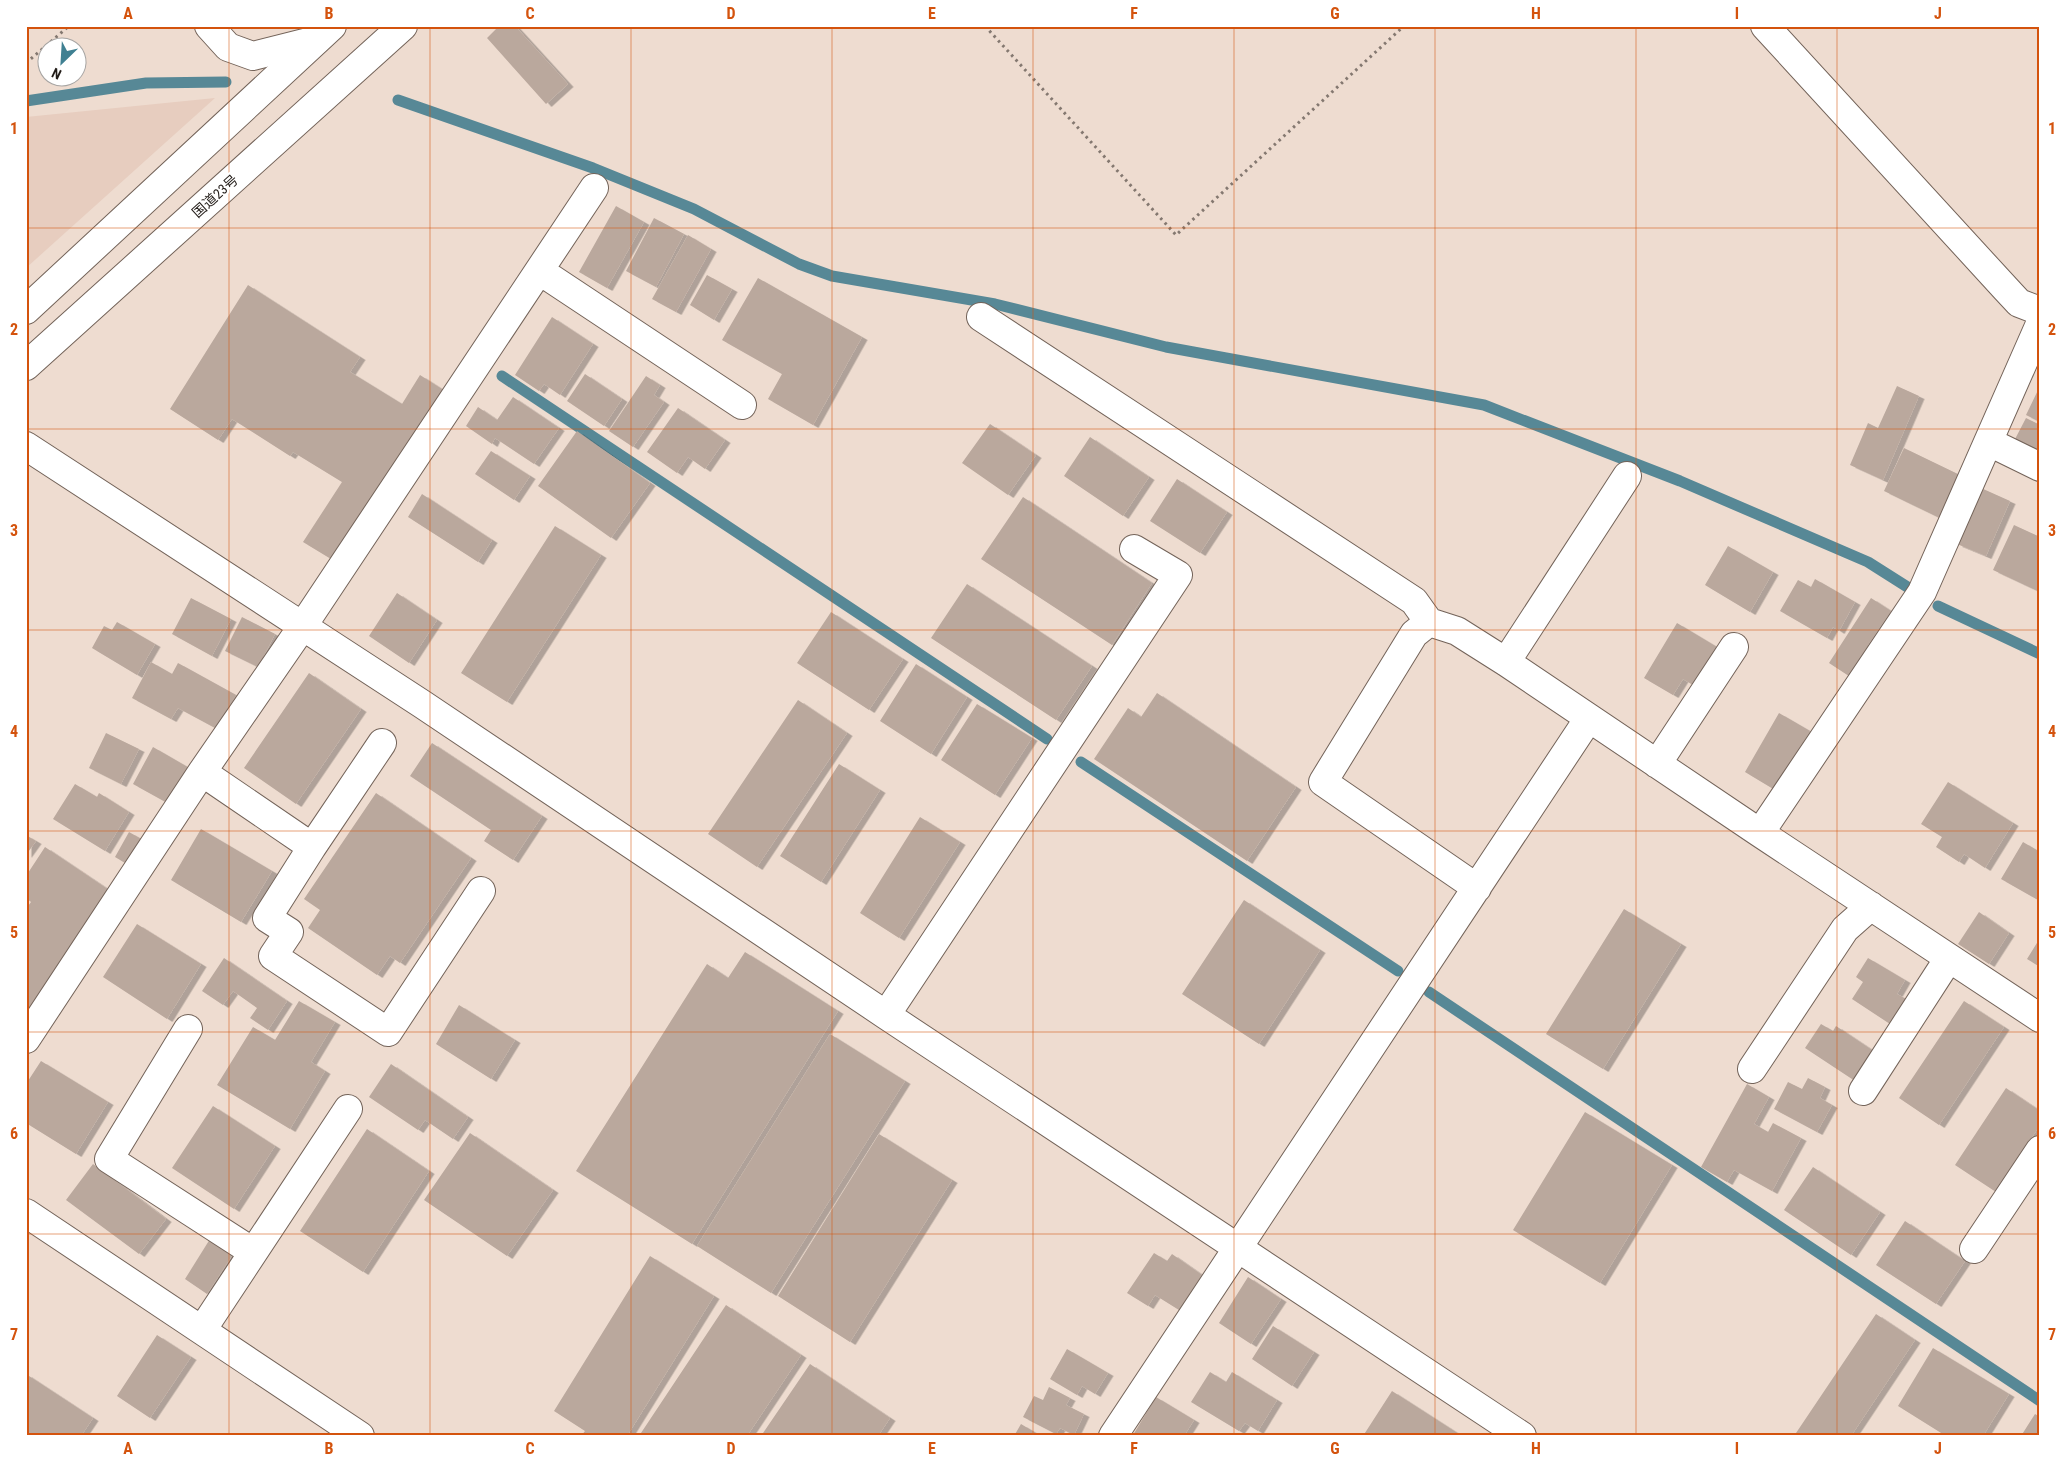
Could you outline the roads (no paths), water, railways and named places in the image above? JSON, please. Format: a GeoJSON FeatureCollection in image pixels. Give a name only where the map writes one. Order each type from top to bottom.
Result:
{"type":"FeatureCollection","features":[{"type":"Feature","properties":{"kind":"main road"},"geometry":{"type":"LineString","coordinates":[[209,26],[228,47],[253,56],[324,33]]}},
{"type":"Feature","properties":{"kind":"main road","name":"国道23号"},"geometry":{"type":"LineString","coordinates":[[26,366],[403,26]]}},
{"type":"Feature","properties":{"kind":"main road"},"geometry":{"type":"LineString","coordinates":[[1765,26],[2019,303],[2040,311]]}},
{"type":"Feature","properties":{"kind":"main road"},"geometry":{"type":"LineString","coordinates":[[26,310],[324,33]]}},
{"type":"Feature","properties":{"kind":"main road"},"geometry":{"type":"LineString","coordinates":[[26,1039],[202,772],[302,627],[594,188]]}},
{"type":"Feature","properties":{"kind":"main road"},"geometry":{"type":"LineString","coordinates":[[539,272],[742,405]]}},
{"type":"Feature","properties":{"kind":"main road"},"geometry":{"type":"LineString","coordinates":[[981,317],[1414,601],[1428,622],[1457,631],[1506,662],[2040,1018]]}},
{"type":"Feature","properties":{"kind":"main road"},"geometry":{"type":"LineString","coordinates":[[1760,833],[1922,592],[2040,324]]}},
{"type":"Feature","properties":{"kind":"main road"},"geometry":{"type":"LineString","coordinates":[[1989,442],[2040,467]]}},
{"type":"Feature","properties":{"kind":"main road"},"geometry":{"type":"LineString","coordinates":[[26,446],[422,704],[886,1015],[1522,1436]]}},
{"type":"Feature","properties":{"kind":"main road"},"geometry":{"type":"LineString","coordinates":[[1506,662],[1627,476]]}},
{"type":"Feature","properties":{"kind":"main road"},"geometry":{"type":"LineString","coordinates":[[886,1015],[1178,575],[1134,549]]}},
{"type":"Feature","properties":{"kind":"main road"},"geometry":{"type":"LineString","coordinates":[[1428,622],[1414,634],[1322,782],[1477,888]]}},
{"type":"Feature","properties":{"kind":"main road"},"geometry":{"type":"LineString","coordinates":[[1657,764],[1734,647]]}},
{"type":"Feature","properties":{"kind":"main road"},"geometry":{"type":"LineString","coordinates":[[1113,1436],[1589,718]]}},
{"type":"Feature","properties":{"kind":"main road"},"geometry":{"type":"LineString","coordinates":[[382,743],[267,918],[289,932],[272,956],[388,1032],[481,891]]}},
{"type":"Feature","properties":{"kind":"main road"},"geometry":{"type":"LineString","coordinates":[[202,772],[312,847]]}},
{"type":"Feature","properties":{"kind":"main road"},"geometry":{"type":"LineString","coordinates":[[1752,1068],[1845,929],[1871,906]]}},
{"type":"Feature","properties":{"kind":"main road"},"geometry":{"type":"LineString","coordinates":[[1863,1091],[1949,958]]}},
{"type":"Feature","properties":{"kind":"main road"},"geometry":{"type":"LineString","coordinates":[[188,1029],[109,1159],[253,1252]]}},
{"type":"Feature","properties":{"kind":"main road"},"geometry":{"type":"LineString","coordinates":[[202,1330],[348,1109]]}},
{"type":"Feature","properties":{"kind":"main road"},"geometry":{"type":"LineString","coordinates":[[1974,1249],[2040,1150]]}},
{"type":"Feature","properties":{"kind":"main road"},"geometry":{"type":"LineString","coordinates":[[26,1213],[360,1436]]}},
{"type":"Feature","properties":{"kind":"waterway"},"geometry":{"type":"LineString","coordinates":[[26,101],[146,83],[226,82]]}},
{"type":"Feature","properties":{"kind":"waterway"},"geometry":{"type":"LineString","coordinates":[[398,100],[593,168],[694,209],[799,264],[832,276],[995,304],[1166,347],[1484,405],[1680,481],[1868,562],[1909,588]]}},
{"type":"Feature","properties":{"kind":"waterway"},"geometry":{"type":"LineString","coordinates":[[502,376],[1047,739]]}},
{"type":"Feature","properties":{"kind":"waterway"},"geometry":{"type":"LineString","coordinates":[[1938,606],[2040,654]]}},
{"type":"Feature","properties":{"kind":"waterway"},"geometry":{"type":"LineString","coordinates":[[1081,762],[1398,971]]}},
{"type":"Feature","properties":{"kind":"waterway"},"geometry":{"type":"LineString","coordinates":[[1429,992],[2040,1401]]}}]}
